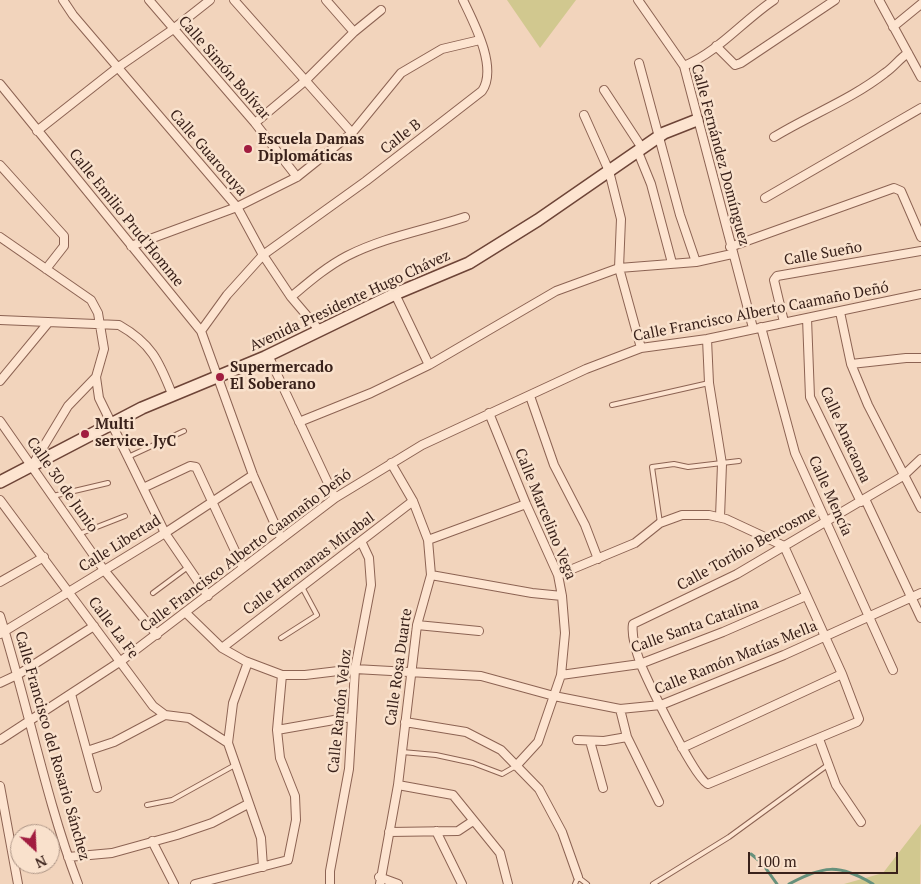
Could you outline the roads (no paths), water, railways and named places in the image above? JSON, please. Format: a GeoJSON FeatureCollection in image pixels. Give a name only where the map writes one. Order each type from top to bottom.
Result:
{"type":"FeatureCollection","features":[{"type":"Feature","properties":{"kind":"main road","name":"Avenida Presidente Hugo Chávez"},"geometry":{"type":"LineString","coordinates":[[0,482],[112,423],[172,394],[219,377],[395,294],[469,263],[659,137],[697,120]]}},
{"type":"Feature","properties":{"kind":"street","name":"Calle Guarocuya"},"geometry":{"type":"LineString","coordinates":[[63,0],[73,16],[237,207],[263,255],[291,297],[320,331]]}},
{"type":"Feature","properties":{"kind":"street","name":"Calle Simón Bolívar"},"geometry":{"type":"LineString","coordinates":[[149,0],[172,30],[255,123],[297,177]]}},
{"type":"Feature","properties":{"kind":"street"},"geometry":{"type":"LineString","coordinates":[[37,131],[117,68],[172,30],[210,0]]}},
{"type":"Feature","properties":{"kind":"street"},"geometry":{"type":"LineString","coordinates":[[234,0],[352,133]]}},
{"type":"Feature","properties":{"kind":"street"},"geometry":{"type":"LineString","coordinates":[[326,0],[354,32]]}},
{"type":"Feature","properties":{"kind":"street","name":"Calle B"},"geometry":{"type":"LineString","coordinates":[[200,331],[227,295],[263,255],[366,182],[482,91],[488,83],[487,65],[480,40],[463,0]]}},
{"type":"Feature","properties":{"kind":"street","name":"Calle Fernández Domínguez"},"geometry":{"type":"LineString","coordinates":[[638,0],[684,66],[731,250],[757,327]]}},
{"type":"Feature","properties":{"kind":"street"},"geometry":{"type":"LineString","coordinates":[[684,66],[699,60],[754,13],[774,0]]}},
{"type":"Feature","properties":{"kind":"street"},"geometry":{"type":"LineString","coordinates":[[716,46],[735,65],[741,63],[835,0]]}},
{"type":"Feature","properties":{"kind":"street"},"geometry":{"type":"LineString","coordinates":[[879,0],[921,77]]}},
{"type":"Feature","properties":{"kind":"street"},"geometry":{"type":"LineString","coordinates":[[894,27],[921,4]]}},
{"type":"Feature","properties":{"kind":"street"},"geometry":{"type":"LineString","coordinates":[[255,123],[304,81],[354,32],[381,10]]}},
{"type":"Feature","properties":{"kind":"street"},"geometry":{"type":"LineString","coordinates":[[131,246],[237,207],[297,177],[352,133],[401,73],[442,49],[480,40]]}},
{"type":"Feature","properties":{"kind":"street"},"geometry":{"type":"LineString","coordinates":[[774,137],[847,98],[886,73],[895,62],[908,53]]}},
{"type":"Feature","properties":{"kind":"street"},"geometry":{"type":"LineString","coordinates":[[639,63],[696,262]]}},
{"type":"Feature","properties":{"kind":"street","name":"Calle Emilio Prud'Homme"},"geometry":{"type":"LineString","coordinates":[[0,84],[200,331],[219,377],[253,475],[281,538]]}},
{"type":"Feature","properties":{"kind":"street"},"geometry":{"type":"LineString","coordinates":[[604,90],[640,150],[672,263]]}},
{"type":"Feature","properties":{"kind":"street"},"geometry":{"type":"LineString","coordinates":[[765,198],[921,108]]}},
{"type":"Feature","properties":{"kind":"street"},"geometry":{"type":"LineString","coordinates":[[584,116],[609,171],[621,219],[619,268],[641,348]]}},
{"type":"Feature","properties":{"kind":"street"},"geometry":{"type":"LineString","coordinates":[[0,165],[64,236],[64,246],[46,269]]}},
{"type":"Feature","properties":{"kind":"street"},"geometry":{"type":"LineString","coordinates":[[299,422],[372,394],[556,292],[619,268],[696,262],[894,188],[901,191],[921,237]]}},
{"type":"Feature","properties":{"kind":"street"},"geometry":{"type":"LineString","coordinates":[[291,297],[322,271],[348,256],[384,240],[465,218]]}},
{"type":"Feature","properties":{"kind":"street"},"geometry":{"type":"LineString","coordinates":[[0,236],[91,300],[98,313],[104,349],[96,377],[99,398],[165,533],[208,596]]}},
{"type":"Feature","properties":{"kind":"street","name":"Calle Sueño"},"geometry":{"type":"LineString","coordinates":[[784,322],[774,280],[776,276],[921,251]]}},
{"type":"Feature","properties":{"kind":"street"},"geometry":{"type":"LineString","coordinates":[[395,294],[429,364]]}},
{"type":"Feature","properties":{"kind":"street","name":"Calle Francisco Alberto Caamaño Deñó"},"geometry":{"type":"LineString","coordinates":[[0,740],[72,694],[157,635],[335,498],[390,463],[489,413],[586,369],[641,348],[707,339],[921,294]]}},
{"type":"Feature","properties":{"kind":"street"},"geometry":{"type":"LineString","coordinates":[[840,312],[851,364],[868,405],[921,508]]}},
{"type":"Feature","properties":{"kind":"street","name":"Calle Anacaona"},"geometry":{"type":"LineString","coordinates":[[807,318],[810,397],[921,618]]}},
{"type":"Feature","properties":{"kind":"street"},"geometry":{"type":"LineString","coordinates":[[2,319],[48,323],[119,325],[136,335],[153,352],[172,394]]}},
{"type":"Feature","properties":{"kind":"street"},"geometry":{"type":"LineString","coordinates":[[0,382],[48,323]]}},
{"type":"Feature","properties":{"kind":"street","name":"Calle Mencía"},"geometry":{"type":"LineString","coordinates":[[757,327],[795,453],[871,616],[893,670]]}},
{"type":"Feature","properties":{"kind":"street"},"geometry":{"type":"LineString","coordinates":[[707,339],[709,383],[722,464],[720,517]]}},
{"type":"Feature","properties":{"kind":"street"},"geometry":{"type":"LineString","coordinates":[[268,355],[335,498]]}},
{"type":"Feature","properties":{"kind":"street"},"geometry":{"type":"LineString","coordinates":[[851,364],[921,358]]}},
{"type":"Feature","properties":{"kind":"street"},"geometry":{"type":"LineString","coordinates":[[32,464],[68,406],[96,377]]}},
{"type":"Feature","properties":{"kind":"street"},"geometry":{"type":"LineString","coordinates":[[530,396],[554,464],[585,525],[598,559]]}},
{"type":"Feature","properties":{"kind":"street","name":"Calle Marcelino Vega"},"geometry":{"type":"LineString","coordinates":[[489,413],[526,504],[558,575],[565,633],[561,675],[538,742],[516,766]]}},
{"type":"Feature","properties":{"kind":"street","name":"Calle 30 de Junio"},"geometry":{"type":"LineString","coordinates":[[0,421],[32,464],[104,570],[157,635]]}},
{"type":"Feature","properties":{"kind":"street","name":"Calle Toribio Bencosme"},"geometry":{"type":"LineString","coordinates":[[640,664],[633,624],[737,574],[904,476],[921,459]]}},
{"type":"Feature","properties":{"kind":"street","name":"Calle Rosa Duarte"},"geometry":{"type":"LineString","coordinates":[[380,881],[398,785],[416,625],[431,575],[428,540],[413,501],[390,463]]}},
{"type":"Feature","properties":{"kind":"street"},"geometry":{"type":"LineString","coordinates":[[143,488],[192,466],[196,467],[243,568]]}},
{"type":"Feature","properties":{"kind":"street","name":"Calle Libertad"},"geometry":{"type":"LineString","coordinates":[[2,632],[165,533],[212,500],[253,475]]}},
{"type":"Feature","properties":{"kind":"street","name":"Calle La Fe"},"geometry":{"type":"LineString","coordinates":[[0,500],[153,706],[165,714]]}},
{"type":"Feature","properties":{"kind":"street","name":"Calle Hermanas Mirabal"},"geometry":{"type":"LineString","coordinates":[[222,648],[413,501]]}},
{"type":"Feature","properties":{"kind":"street"},"geometry":{"type":"LineString","coordinates":[[428,540],[526,504]]}},
{"type":"Feature","properties":{"kind":"street"},"geometry":{"type":"LineString","coordinates":[[558,575],[635,543],[660,523],[682,515],[720,517],[784,546],[842,674],[859,719],[857,722],[820,738],[708,784],[702,781],[682,748],[640,664]]}},
{"type":"Feature","properties":{"kind":"street","name":"Calle Ramón Veloz"},"geometry":{"type":"LineString","coordinates":[[330,884],[330,871],[349,769],[355,669],[371,585],[369,558],[361,541]]}},
{"type":"Feature","properties":{"kind":"street"},"geometry":{"type":"LineString","coordinates":[[0,582],[44,557]]}},
{"type":"Feature","properties":{"kind":"street"},"geometry":{"type":"LineString","coordinates":[[431,575],[532,594],[562,596]]}},
{"type":"Feature","properties":{"kind":"street","name":"Calle Ramón Matías Mella"},"geometry":{"type":"LineString","coordinates":[[186,613],[222,648],[248,662],[282,675],[305,676],[355,669],[481,676],[554,696],[620,709],[661,705],[825,637],[921,593]]}},
{"type":"Feature","properties":{"kind":"street","name":"Calle Santa Catalina"},"geometry":{"type":"LineString","coordinates":[[561,675],[640,664],[723,632],[806,596]]}},
{"type":"Feature","properties":{"kind":"street","name":"Calle Francisco del Rosario Sánchez"},"geometry":{"type":"LineString","coordinates":[[0,616],[2,632],[19,674],[30,722],[68,857],[78,884]]}},
{"type":"Feature","properties":{"kind":"street"},"geometry":{"type":"LineString","coordinates":[[416,625],[479,631]]}},
{"type":"Feature","properties":{"kind":"street"},"geometry":{"type":"LineString","coordinates":[[0,682],[19,674],[94,626]]}},
{"type":"Feature","properties":{"kind":"street"},"geometry":{"type":"LineString","coordinates":[[248,662],[233,702],[228,743],[261,838],[263,867]]}},
{"type":"Feature","properties":{"kind":"street"},"geometry":{"type":"LineString","coordinates":[[682,748],[842,674]]}},
{"type":"Feature","properties":{"kind":"street"},"geometry":{"type":"LineString","coordinates":[[195,884],[288,860],[296,820],[294,796],[280,758],[277,730],[282,675]]}},
{"type":"Feature","properties":{"kind":"street"},"geometry":{"type":"LineString","coordinates":[[72,694],[96,788]]}},
{"type":"Feature","properties":{"kind":"street"},"geometry":{"type":"LineString","coordinates":[[620,709],[627,737],[659,802]]}},
{"type":"Feature","properties":{"kind":"street"},"geometry":{"type":"LineString","coordinates":[[87,751],[114,742],[165,714],[188,718],[228,743]]}},
{"type":"Feature","properties":{"kind":"street"},"geometry":{"type":"LineString","coordinates":[[277,730],[351,717]]}},
{"type":"Feature","properties":{"kind":"street"},"geometry":{"type":"LineString","coordinates":[[405,722],[466,732],[502,750],[539,789],[562,832],[576,881]]}},
{"type":"Feature","properties":{"kind":"street"},"geometry":{"type":"LineString","coordinates":[[578,740],[604,741],[627,737]]}},
{"type":"Feature","properties":{"kind":"street"},"geometry":{"type":"LineString","coordinates":[[820,738],[836,785],[861,822]]}},
{"type":"Feature","properties":{"kind":"street"},"geometry":{"type":"LineString","coordinates":[[590,741],[603,788]]}},
{"type":"Feature","properties":{"kind":"street"},"geometry":{"type":"LineString","coordinates":[[398,785],[453,795],[500,853],[508,884]]}},
{"type":"Feature","properties":{"kind":"street"},"geometry":{"type":"LineString","coordinates":[[0,786],[18,884]]}},
{"type":"Feature","properties":{"kind":"street"},"geometry":{"type":"LineString","coordinates":[[68,857],[112,852],[152,841],[212,823],[248,804]]}},
{"type":"Feature","properties":{"kind":"street"},"geometry":{"type":"LineString","coordinates":[[389,832],[458,831],[473,821]]}},
{"type":"Feature","properties":{"kind":"street"},"geometry":{"type":"LineString","coordinates":[[436,831],[462,884]]}},
{"type":"Feature","properties":{"kind":"street"},"geometry":{"type":"LineString","coordinates":[[152,841],[174,884]]}},
{"type":"Feature","properties":{"kind":"street"},"geometry":{"type":"LineString","coordinates":[[380,881],[398,884]]}},
{"type":"Feature","properties":{"kind":"lane"},"geometry":{"type":"LineString","coordinates":[[612,405],[709,383]]}},
{"type":"Feature","properties":{"kind":"lane"},"geometry":{"type":"LineString","coordinates":[[128,457],[184,431]]}},
{"type":"Feature","properties":{"kind":"lane"},"geometry":{"type":"LineString","coordinates":[[660,523],[652,467],[674,464],[688,466],[722,464],[739,461]]}},
{"type":"Feature","properties":{"kind":"lane"},"geometry":{"type":"LineString","coordinates":[[54,496],[108,482]]}},
{"type":"Feature","properties":{"kind":"lane"},"geometry":{"type":"LineString","coordinates":[[79,534],[125,516]]}},
{"type":"Feature","properties":{"kind":"lane"},"geometry":{"type":"LineString","coordinates":[[153,594],[188,567]]}},
{"type":"Feature","properties":{"kind":"lane"},"geometry":{"type":"LineString","coordinates":[[281,638],[317,616],[302,587]]}},
{"type":"Feature","properties":{"kind":"lane"},"geometry":{"type":"LineString","coordinates":[[402,752],[436,755],[473,763],[502,774],[516,766]]}},
{"type":"Feature","properties":{"kind":"lane"},"geometry":{"type":"LineString","coordinates":[[653,884],[729,838],[829,764]]}},
{"type":"Feature","properties":{"kind":"lane"},"geometry":{"type":"LineString","coordinates":[[147,805],[172,800],[236,765]]}},
{"type":"Feature","properties":{"kind":"lane"},"geometry":{"type":"LineString","coordinates":[[576,881],[587,884]]}},
{"type":"Feature","properties":{"kind":"waterway"},"geometry":{"type":"LineString","coordinates":[[751,854],[762,863],[777,884]]}},
{"type":"Feature","properties":{"kind":"waterway"},"geometry":{"type":"LineString","coordinates":[[789,884],[812,873],[831,869],[850,873],[873,884]]}},
{"type":"Feature","properties":{"kind":"place","name":"Escuela Damas Diplomáticas"},"geometry":{"type":"Point","coordinates":[248,149]}},
{"type":"Feature","properties":{"kind":"place","name":"Supermercado El Soberano"},"geometry":{"type":"Point","coordinates":[220,377]}},
{"type":"Feature","properties":{"kind":"place","name":"Multi service. JyC"},"geometry":{"type":"Point","coordinates":[85,434]}}]}
